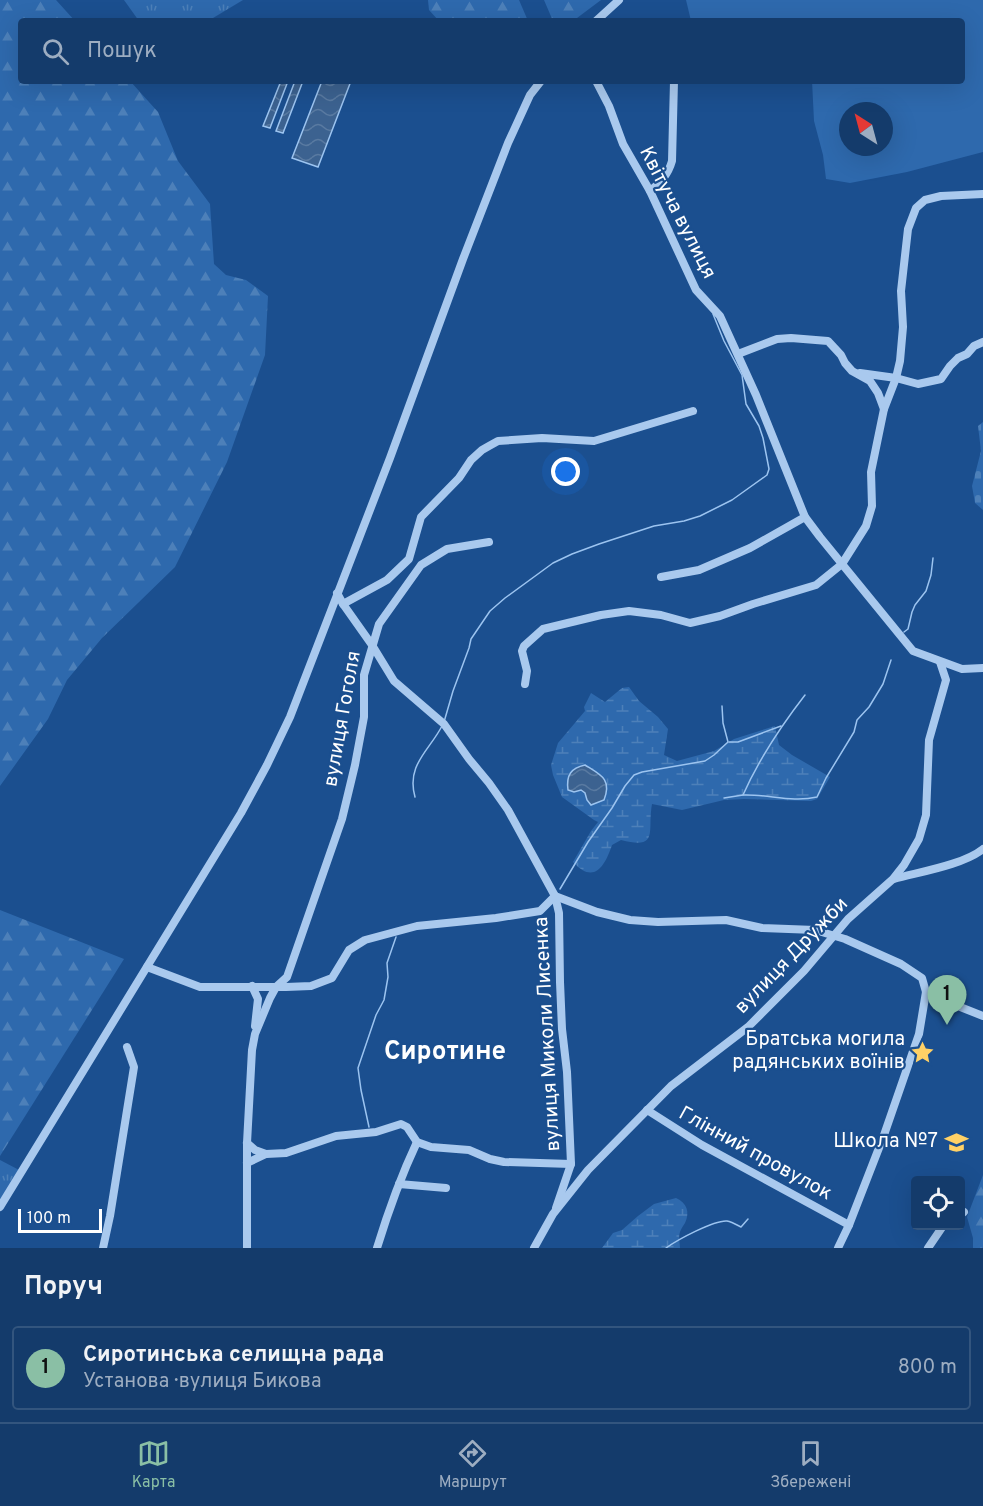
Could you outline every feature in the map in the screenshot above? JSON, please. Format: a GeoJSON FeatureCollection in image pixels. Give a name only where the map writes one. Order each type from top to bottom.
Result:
{"type":"FeatureCollection","features":[{"type":"Feature","properties":{"kind":"street"},"geometry":{"type":"LineString","coordinates":[[599,18],[620,0]]}},
{"type":"Feature","properties":{"kind":"street"},"geometry":{"type":"LineString","coordinates":[[0,1207],[241,813],[267,765],[290,717],[508,143],[530,95],[539,84]]}},
{"type":"Feature","properties":{"kind":"street","name":"Квітуча вулиця"},"geometry":{"type":"LineString","coordinates":[[598,84],[609,106],[623,144],[650,192],[696,291],[720,316],[805,517],[913,651],[962,669],[982,668]]}},
{"type":"Feature","properties":{"kind":"street"},"geometry":{"type":"LineString","coordinates":[[650,192],[668,173],[672,161],[675,84]]}},
{"type":"Feature","properties":{"kind":"street"},"geometry":{"type":"LineString","coordinates":[[525,684],[527,671],[522,651],[524,646],[543,629],[600,615],[629,611],[661,615],[690,623],[720,616],[816,585],[842,564],[866,526],[872,506],[871,472],[884,409],[900,361],[903,327],[901,291],[911,219],[916,208],[925,200],[940,195],[983,194]]}},
{"type":"Feature","properties":{"kind":"street"},"geometry":{"type":"LineString","coordinates":[[738,354],[777,339],[828,341],[852,371],[870,381],[884,409]]}},
{"type":"Feature","properties":{"kind":"street"},"geometry":{"type":"LineString","coordinates":[[856,373],[896,378],[918,384],[940,379],[958,358],[983,342]]}},
{"type":"Feature","properties":{"kind":"street"},"geometry":{"type":"LineString","coordinates":[[343,604],[387,580],[409,559],[421,517],[459,478],[471,460],[482,450],[498,441],[542,438],[594,441],[693,411]]}},
{"type":"Feature","properties":{"kind":"street"},"geometry":{"type":"LineString","coordinates":[[661,577],[699,570],[750,548],[805,517]]}},
{"type":"Feature","properties":{"kind":"street","name":"вулиця Гоголя"},"geometry":{"type":"LineString","coordinates":[[247,1248],[247,1143],[252,1050],[255,1034],[276,987],[287,977],[342,819],[364,717],[364,675],[379,624],[421,565],[447,549],[489,542]]}},
{"type":"Feature","properties":{"kind":"street"},"geometry":{"type":"LineString","coordinates":[[338,593],[394,681],[444,724],[489,783],[508,810],[555,896],[597,912],[630,920],[658,922],[726,920],[762,928],[815,930],[845,939],[902,964],[922,978],[927,993],[920,1034],[884,1135],[838,1248]]}},
{"type":"Feature","properties":{"kind":"street","name":"вулиця Дружби"},"geometry":{"type":"LineString","coordinates":[[534,1248],[553,1214],[588,1170],[672,1086],[748,1027],[804,971],[848,919],[893,879],[904,865],[919,839],[926,815],[929,740],[946,680],[940,662]]}},
{"type":"Feature","properties":{"kind":"street"},"geometry":{"type":"LineString","coordinates":[[893,879],[963,860],[983,849]]}},
{"type":"Feature","properties":{"kind":"street","name":"вулиця Миколи Лисенка"},"geometry":{"type":"LineString","coordinates":[[276,987],[311,986],[332,978],[349,950],[365,940],[417,926],[540,911],[555,896]]}},
{"type":"Feature","properties":{"kind":"street","name":"вулиця Миколи Лисенка"},"geometry":{"type":"LineString","coordinates":[[553,1214],[571,1164],[567,1072],[562,1029],[559,913],[555,896]]}},
{"type":"Feature","properties":{"kind":"street"},"geometry":{"type":"LineString","coordinates":[[147,967],[200,987],[276,987]]}},
{"type":"Feature","properties":{"kind":"street"},"geometry":{"type":"LineString","coordinates":[[252,986],[258,999],[255,1034]]}},
{"type":"Feature","properties":{"kind":"street"},"geometry":{"type":"LineString","coordinates":[[927,993],[983,1016]]}},
{"type":"Feature","properties":{"kind":"street"},"geometry":{"type":"LineString","coordinates":[[103,1248],[134,1067],[127,1047]]}},
{"type":"Feature","properties":{"kind":"street","name":"Глінний провулок"},"geometry":{"type":"LineString","coordinates":[[647,1110],[702,1146],[849,1224]]}},
{"type":"Feature","properties":{"kind":"street"},"geometry":{"type":"LineString","coordinates":[[247,1163],[266,1154],[286,1153],[336,1136],[376,1132],[401,1124],[407,1127],[417,1142],[431,1147],[469,1150],[504,1162],[571,1164]]}},
{"type":"Feature","properties":{"kind":"street"},"geometry":{"type":"LineString","coordinates":[[377,1248],[399,1184],[417,1142]]}},
{"type":"Feature","properties":{"kind":"street"},"geometry":{"type":"LineString","coordinates":[[247,1143],[255,1150],[266,1154]]}},
{"type":"Feature","properties":{"kind":"street"},"geometry":{"type":"LineString","coordinates":[[399,1184],[446,1188]]}},
{"type":"Feature","properties":{"kind":"street"},"geometry":{"type":"LineString","coordinates":[[928,1248],[940,1230]]}},
{"type":"Feature","properties":{"kind":"green space"},"geometry":{"type":"Polygon","coordinates":[[[0,0],[56,0],[72,18],[18,18],[18,84],[133,84],[158,112],[178,161],[210,204],[214,264],[226,275],[246,280],[268,296],[265,355],[227,462],[175,567],[102,638],[67,680],[48,719],[0,786],[0,0]]]}},
{"type":"Feature","properties":{"kind":"green space"},"geometry":{"type":"Polygon","coordinates":[[[124,0],[243,0],[213,18],[137,18],[124,0]]]}},
{"type":"Feature","properties":{"kind":"green space"},"geometry":{"type":"Polygon","coordinates":[[[428,0],[519,0],[527,18],[436,18],[429,10],[428,0]]]}},
{"type":"Feature","properties":{"kind":"green space"},"geometry":{"type":"Polygon","coordinates":[[[544,0],[601,0],[577,18],[552,18],[544,0]]]}},
{"type":"Feature","properties":{"kind":"green space"},"geometry":{"type":"Polygon","coordinates":[[[686,0],[983,0],[983,152],[907,172],[850,183],[826,179],[823,155],[814,121],[812,84],[965,84],[965,18],[690,18],[686,0]]]}},
{"type":"Feature","properties":{"kind":"green space"},"geometry":{"type":"Polygon","coordinates":[[[983,422],[983,510],[975,503],[972,486],[981,451],[978,426],[983,422]]]}},
{"type":"Feature","properties":{"kind":"green space"},"geometry":{"type":"Polygon","coordinates":[[[629,687],[639,701],[668,729],[664,755],[677,761],[714,751],[734,739],[775,726],[779,745],[830,777],[817,799],[811,801],[724,800],[682,810],[652,804],[647,840],[633,842],[621,840],[612,845],[606,860],[598,870],[587,872],[580,869],[573,862],[598,822],[562,797],[551,765],[558,743],[585,711],[584,707],[591,693],[605,702],[622,688],[629,687]]]}},
{"type":"Feature","properties":{"kind":"green space"},"geometry":{"type":"Polygon","coordinates":[[[0,910],[124,959],[0,1156],[0,910]]]}},
{"type":"Feature","properties":{"kind":"green space"},"geometry":{"type":"Polygon","coordinates":[[[0,1160],[21,1171],[0,1202],[0,1160]]]}},
{"type":"Feature","properties":{"kind":"green space"},"geometry":{"type":"Polygon","coordinates":[[[983,1175],[983,1248],[973,1248],[973,1238],[967,1217],[983,1175]]]}},
{"type":"Feature","properties":{"kind":"green space"},"geometry":{"type":"Polygon","coordinates":[[[676,1198],[683,1202],[687,1212],[687,1219],[679,1234],[680,1248],[602,1248],[613,1233],[622,1230],[654,1204],[676,1198]]]}},
{"type":"Feature","properties":{"kind":"water"},"geometry":{"type":"Polygon","coordinates":[[[280,84],[287,84],[270,128],[263,126],[280,84]]]}},
{"type":"Feature","properties":{"kind":"water"},"geometry":{"type":"Polygon","coordinates":[[[294,84],[302,84],[283,133],[276,131],[294,84]]]}},
{"type":"Feature","properties":{"kind":"water"},"geometry":{"type":"Polygon","coordinates":[[[321,84],[350,84],[318,167],[292,158],[321,84]]]}},
{"type":"Feature","properties":{"kind":"water"},"geometry":{"type":"Polygon","coordinates":[[[585,765],[604,778],[607,787],[604,800],[591,805],[581,790],[574,792],[568,790],[570,773],[585,765]]]}},
{"type":"Feature","properties":{"kind":"waterway"},"geometry":{"type":"LineString","coordinates":[[444,722],[471,639],[490,611],[505,598],[553,563],[572,554],[654,526],[700,516],[732,500],[767,475],[769,469],[763,438],[746,404],[742,375],[713,314]]}},
{"type":"Feature","properties":{"kind":"waterway"},"geometry":{"type":"LineString","coordinates":[[904,632],[908,629],[915,605],[926,591],[933,558]]}},
{"type":"Feature","properties":{"kind":"waterway"},"geometry":{"type":"LineString","coordinates":[[724,798],[743,795],[789,799],[817,797],[854,732],[857,720],[869,707],[883,684],[891,660]]}},
{"type":"Feature","properties":{"kind":"waterway"},"geometry":{"type":"LineString","coordinates":[[743,795],[771,743],[805,695]]}},
{"type":"Feature","properties":{"kind":"waterway"},"geometry":{"type":"LineString","coordinates":[[560,889],[588,842],[634,775],[705,761],[728,742],[723,723],[722,706]]}},
{"type":"Feature","properties":{"kind":"waterway"},"geometry":{"type":"LineString","coordinates":[[415,797],[413,786],[416,767],[442,726]]}},
{"type":"Feature","properties":{"kind":"waterway"},"geometry":{"type":"LineString","coordinates":[[729,742],[738,742],[781,726]]}},
{"type":"Feature","properties":{"kind":"waterway"},"geometry":{"type":"LineString","coordinates":[[369,1127],[358,1068],[376,1015],[384,1000],[388,977],[387,963],[396,937]]}},
{"type":"Feature","properties":{"kind":"waterway"},"geometry":{"type":"LineString","coordinates":[[666,1248],[705,1227],[727,1221],[741,1227],[748,1219]]}},
{"type":"Feature","properties":{"kind":"place","name":"Сиротинська селищна рада"},"geometry":{"type":"Point","coordinates":[947,1025]}},
{"type":"Feature","properties":{"kind":"place","name":"Братська могила радянських воїнів"},"geometry":{"type":"Point","coordinates":[923,1052]}},
{"type":"Feature","properties":{"kind":"place","name":"Школа №7"},"geometry":{"type":"Point","coordinates":[956,1142]}},
{"type":"Feature","properties":{"kind":"district","name":"Сиротине"},"geometry":{"type":"Point","coordinates":[445,1052]}}]}
